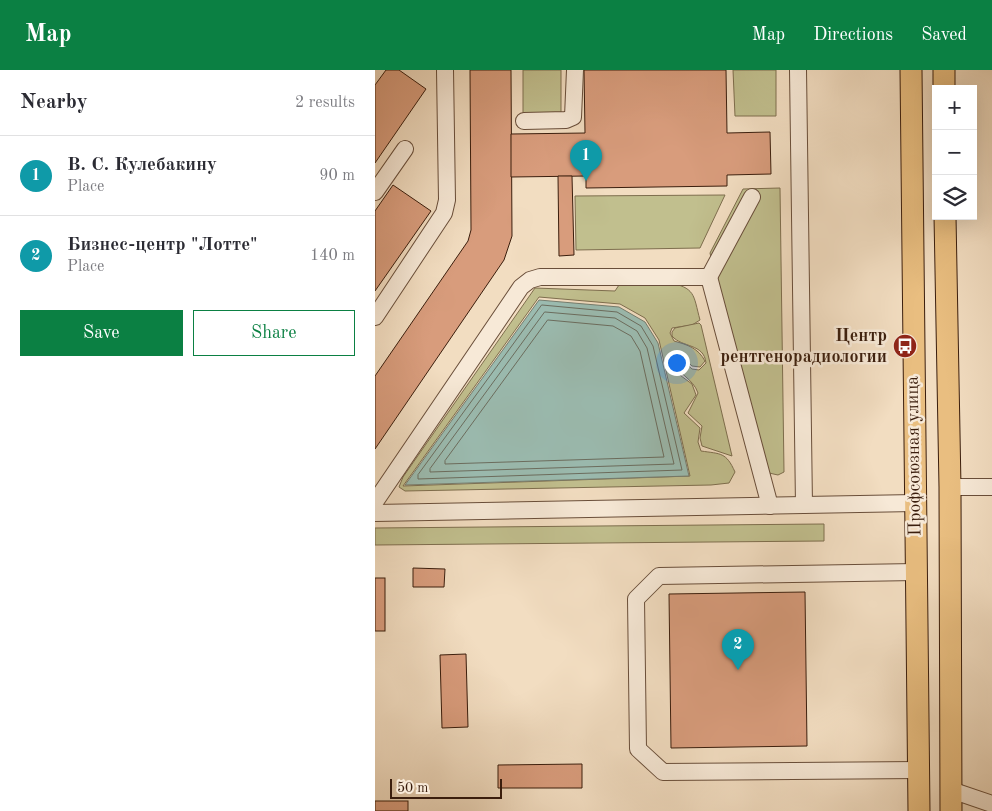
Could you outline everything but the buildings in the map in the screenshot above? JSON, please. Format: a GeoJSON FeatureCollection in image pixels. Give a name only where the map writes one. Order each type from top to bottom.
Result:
{"type":"FeatureCollection","features":[{"type":"Feature","properties":{"kind":"main road","name":"Профсоюзная улица"},"geometry":{"type":"LineString","coordinates":[[911,70],[919,811]]}},
{"type":"Feature","properties":{"kind":"main road"},"geometry":{"type":"LineString","coordinates":[[944,70],[944,85]]}},
{"type":"Feature","properties":{"kind":"main road","name":"Профсоюзная улица"},"geometry":{"type":"LineString","coordinates":[[945,220],[950,487],[951,811]]}},
{"type":"Feature","properties":{"kind":"lane"},"geometry":{"type":"LineString","coordinates":[[375,317],[445,213],[447,200],[445,70]]}},
{"type":"Feature","properties":{"kind":"lane"},"geometry":{"type":"LineString","coordinates":[[524,121],[566,120],[573,117],[575,70]]}},
{"type":"Feature","properties":{"kind":"lane"},"geometry":{"type":"LineString","coordinates":[[798,70],[804,505]]}},
{"type":"Feature","properties":{"kind":"lane"},"geometry":{"type":"LineString","coordinates":[[375,192],[405,149]]}},
{"type":"Feature","properties":{"kind":"lane"},"geometry":{"type":"LineString","coordinates":[[752,197],[709,277],[770,506]]}},
{"type":"Feature","properties":{"kind":"lane"},"geometry":{"type":"LineString","coordinates":[[375,502],[521,287],[530,280],[540,277],[709,277]]}},
{"type":"Feature","properties":{"kind":"lane"},"geometry":{"type":"LineString","coordinates":[[950,487],[992,487]]}},
{"type":"Feature","properties":{"kind":"lane"},"geometry":{"type":"LineString","coordinates":[[375,513],[915,503]]}},
{"type":"Feature","properties":{"kind":"lane"},"geometry":{"type":"LineString","coordinates":[[916,572],[659,576],[636,599],[638,749],[663,772],[919,770]]}},
{"type":"Feature","properties":{"kind":"lane"},"geometry":{"type":"LineString","coordinates":[[951,790],[992,804]]}},
{"type":"Feature","properties":{"kind":"shaded area"},"geometry":{"type":"Polygon","coordinates":[[[523,70],[561,70],[561,114],[523,113],[523,70]]]}},
{"type":"Feature","properties":{"kind":"shaded area"},"geometry":{"type":"Polygon","coordinates":[[[733,70],[776,70],[776,116],[735,116],[733,70]]]}},
{"type":"Feature","properties":{"kind":"shaded area"},"geometry":{"type":"Polygon","coordinates":[[[780,188],[784,472],[778,475],[769,473],[753,448],[710,253],[743,189],[780,188]]]}},
{"type":"Feature","properties":{"kind":"shaded area"},"geometry":{"type":"Polygon","coordinates":[[[725,195],[700,248],[576,250],[575,196],[725,195]]]}},
{"type":"Feature","properties":{"kind":"shaded area"},"geometry":{"type":"Polygon","coordinates":[[[667,282],[683,287],[692,294],[700,320],[692,325],[672,328],[670,333],[674,341],[692,348],[705,361],[700,367],[692,366],[677,352],[670,357],[673,370],[692,384],[696,395],[684,413],[700,428],[698,442],[701,451],[726,457],[735,472],[729,483],[711,485],[405,491],[399,487],[403,477],[535,288],[615,291],[619,285],[667,282]],[[539,297],[403,486],[690,476],[659,340],[645,318],[620,304],[539,297]]]}},
{"type":"Feature","properties":{"kind":"shaded area"},"geometry":{"type":"Polygon","coordinates":[[[699,323],[732,456],[702,446],[700,438],[702,426],[688,413],[698,393],[693,383],[677,369],[672,360],[677,355],[692,369],[699,370],[706,363],[701,352],[676,340],[672,336],[675,328],[699,323]]]}},
{"type":"Feature","properties":{"kind":"shaded area"},"geometry":{"type":"Polygon","coordinates":[[[824,524],[824,541],[375,545],[375,528],[824,524]]]}},
{"type":"Feature","properties":{"kind":"water"},"geometry":{"type":"Polygon","coordinates":[[[539,300],[619,307],[645,322],[658,343],[689,476],[405,485],[539,300]]]}},
{"type":"Feature","properties":{"kind":"place","name":"В. С. Кулебакину"},"geometry":{"type":"Point","coordinates":[586,181]}},
{"type":"Feature","properties":{"kind":"place","name":"Центр рентгенорадиологии"},"geometry":{"type":"Point","coordinates":[905,346]}},
{"type":"Feature","properties":{"kind":"place","name":"Бизнес-центр \"Лотте\""},"geometry":{"type":"Point","coordinates":[738,670]}}]}
